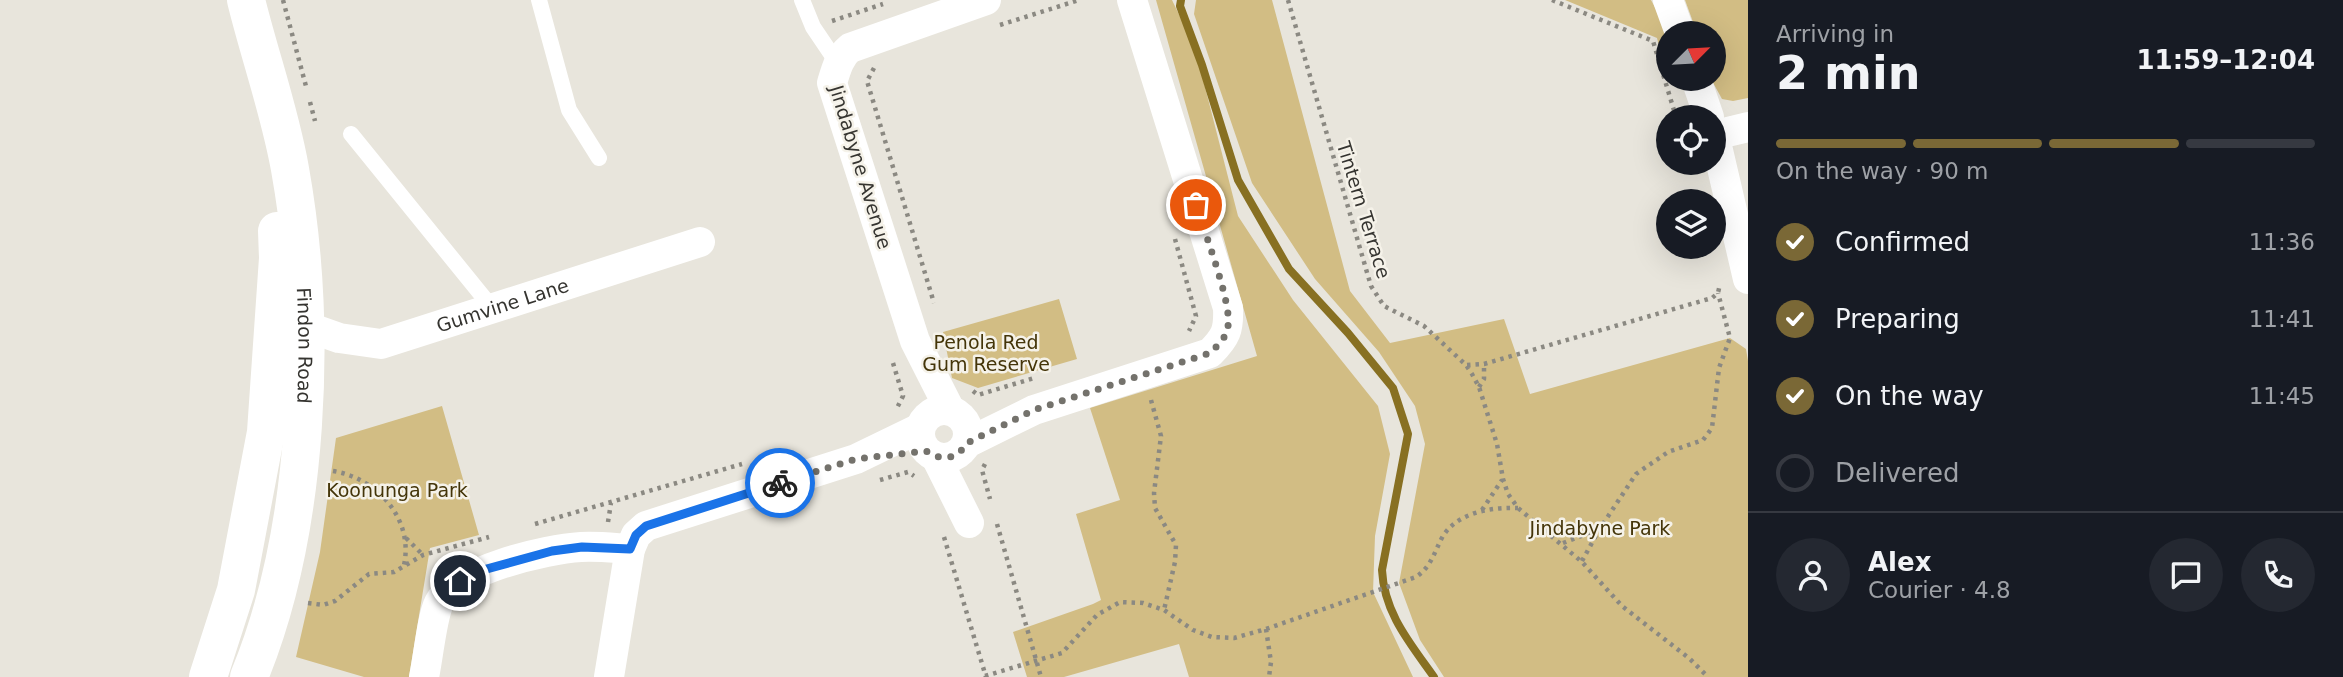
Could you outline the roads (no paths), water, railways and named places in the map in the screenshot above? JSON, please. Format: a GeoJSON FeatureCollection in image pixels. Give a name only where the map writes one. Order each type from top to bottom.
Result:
{"type":"FeatureCollection","features":[{"type":"Feature","properties":{"kind":"street"},"geometry":{"type":"LineString","coordinates":[[609,677],[630,549],[636,535],[646,526],[862,471],[948,436],[1034,410],[1146,388],[1210,353],[1221,342],[1228,328],[1228,308],[1132,0]]}},
{"type":"Feature","properties":{"kind":"street"},"geometry":{"type":"LineString","coordinates":[[1668,0],[1676,21]]}},
{"type":"Feature","properties":{"kind":"street","name":"Findon Road"},"geometry":{"type":"LineString","coordinates":[[247,7],[275,99],[290,168],[302,243],[305,326],[305,384],[294,507],[277,589],[249,677]]}},
{"type":"Feature","properties":{"kind":"street","name":"Findon Road"},"geometry":{"type":"LineString","coordinates":[[208,677],[236,590],[251,519],[266,432],[274,337],[278,258],[273,165],[247,7]]}},
{"type":"Feature","properties":{"kind":"street"},"geometry":{"type":"LineString","coordinates":[[838,64],[850,48],[989,14]]}},
{"type":"Feature","properties":{"kind":"street","name":"Jindabyne Avenue"},"geometry":{"type":"LineString","coordinates":[[838,64],[832,83],[903,349],[948,436]]}},
{"type":"Feature","properties":{"kind":"street"},"geometry":{"type":"LineString","coordinates":[[1726,127],[1748,127]]}},
{"type":"Feature","properties":{"kind":"street"},"geometry":{"type":"LineString","coordinates":[[1720,175],[1734,280]]}},
{"type":"Feature","properties":{"kind":"street","name":"Gumvine Lane"},"geometry":{"type":"LineString","coordinates":[[305,326],[339,338],[381,344],[700,242]]}},
{"type":"Feature","properties":{"kind":"street"},"geometry":{"type":"LineString","coordinates":[[425,677],[438,604],[448,589],[472,573],[552,551],[582,547],[630,549]]}},
{"type":"Feature","properties":{"kind":"lane"},"geometry":{"type":"LineString","coordinates":[[539,0],[569,110],[599,158]]}},
{"type":"Feature","properties":{"kind":"lane","name":"Jindabyne Avenue"},"geometry":{"type":"LineString","coordinates":[[802,0],[813,27],[838,64]]}},
{"type":"Feature","properties":{"kind":"lane"},"geometry":{"type":"LineString","coordinates":[[351,134],[493,309]]}},
{"type":"Feature","properties":{"kind":"waterway"},"geometry":{"type":"LineString","coordinates":[[1181,0],[1180,6],[1202,65],[1238,180],[1289,269],[1348,333],[1393,388],[1408,434],[1382,570],[1384,586],[1400,627],[1434,677]]}},
{"type":"Feature","properties":{"kind":"park label","name":"Penola Red Gum Reserve"},"geometry":{"type":"Point","coordinates":[986,353]}},
{"type":"Feature","properties":{"kind":"park label","name":"Koonunga Park"},"geometry":{"type":"Point","coordinates":[397,490]}},
{"type":"Feature","properties":{"kind":"park label","name":"Jindabyne Park"},"geometry":{"type":"Point","coordinates":[1600,528]}}]}
